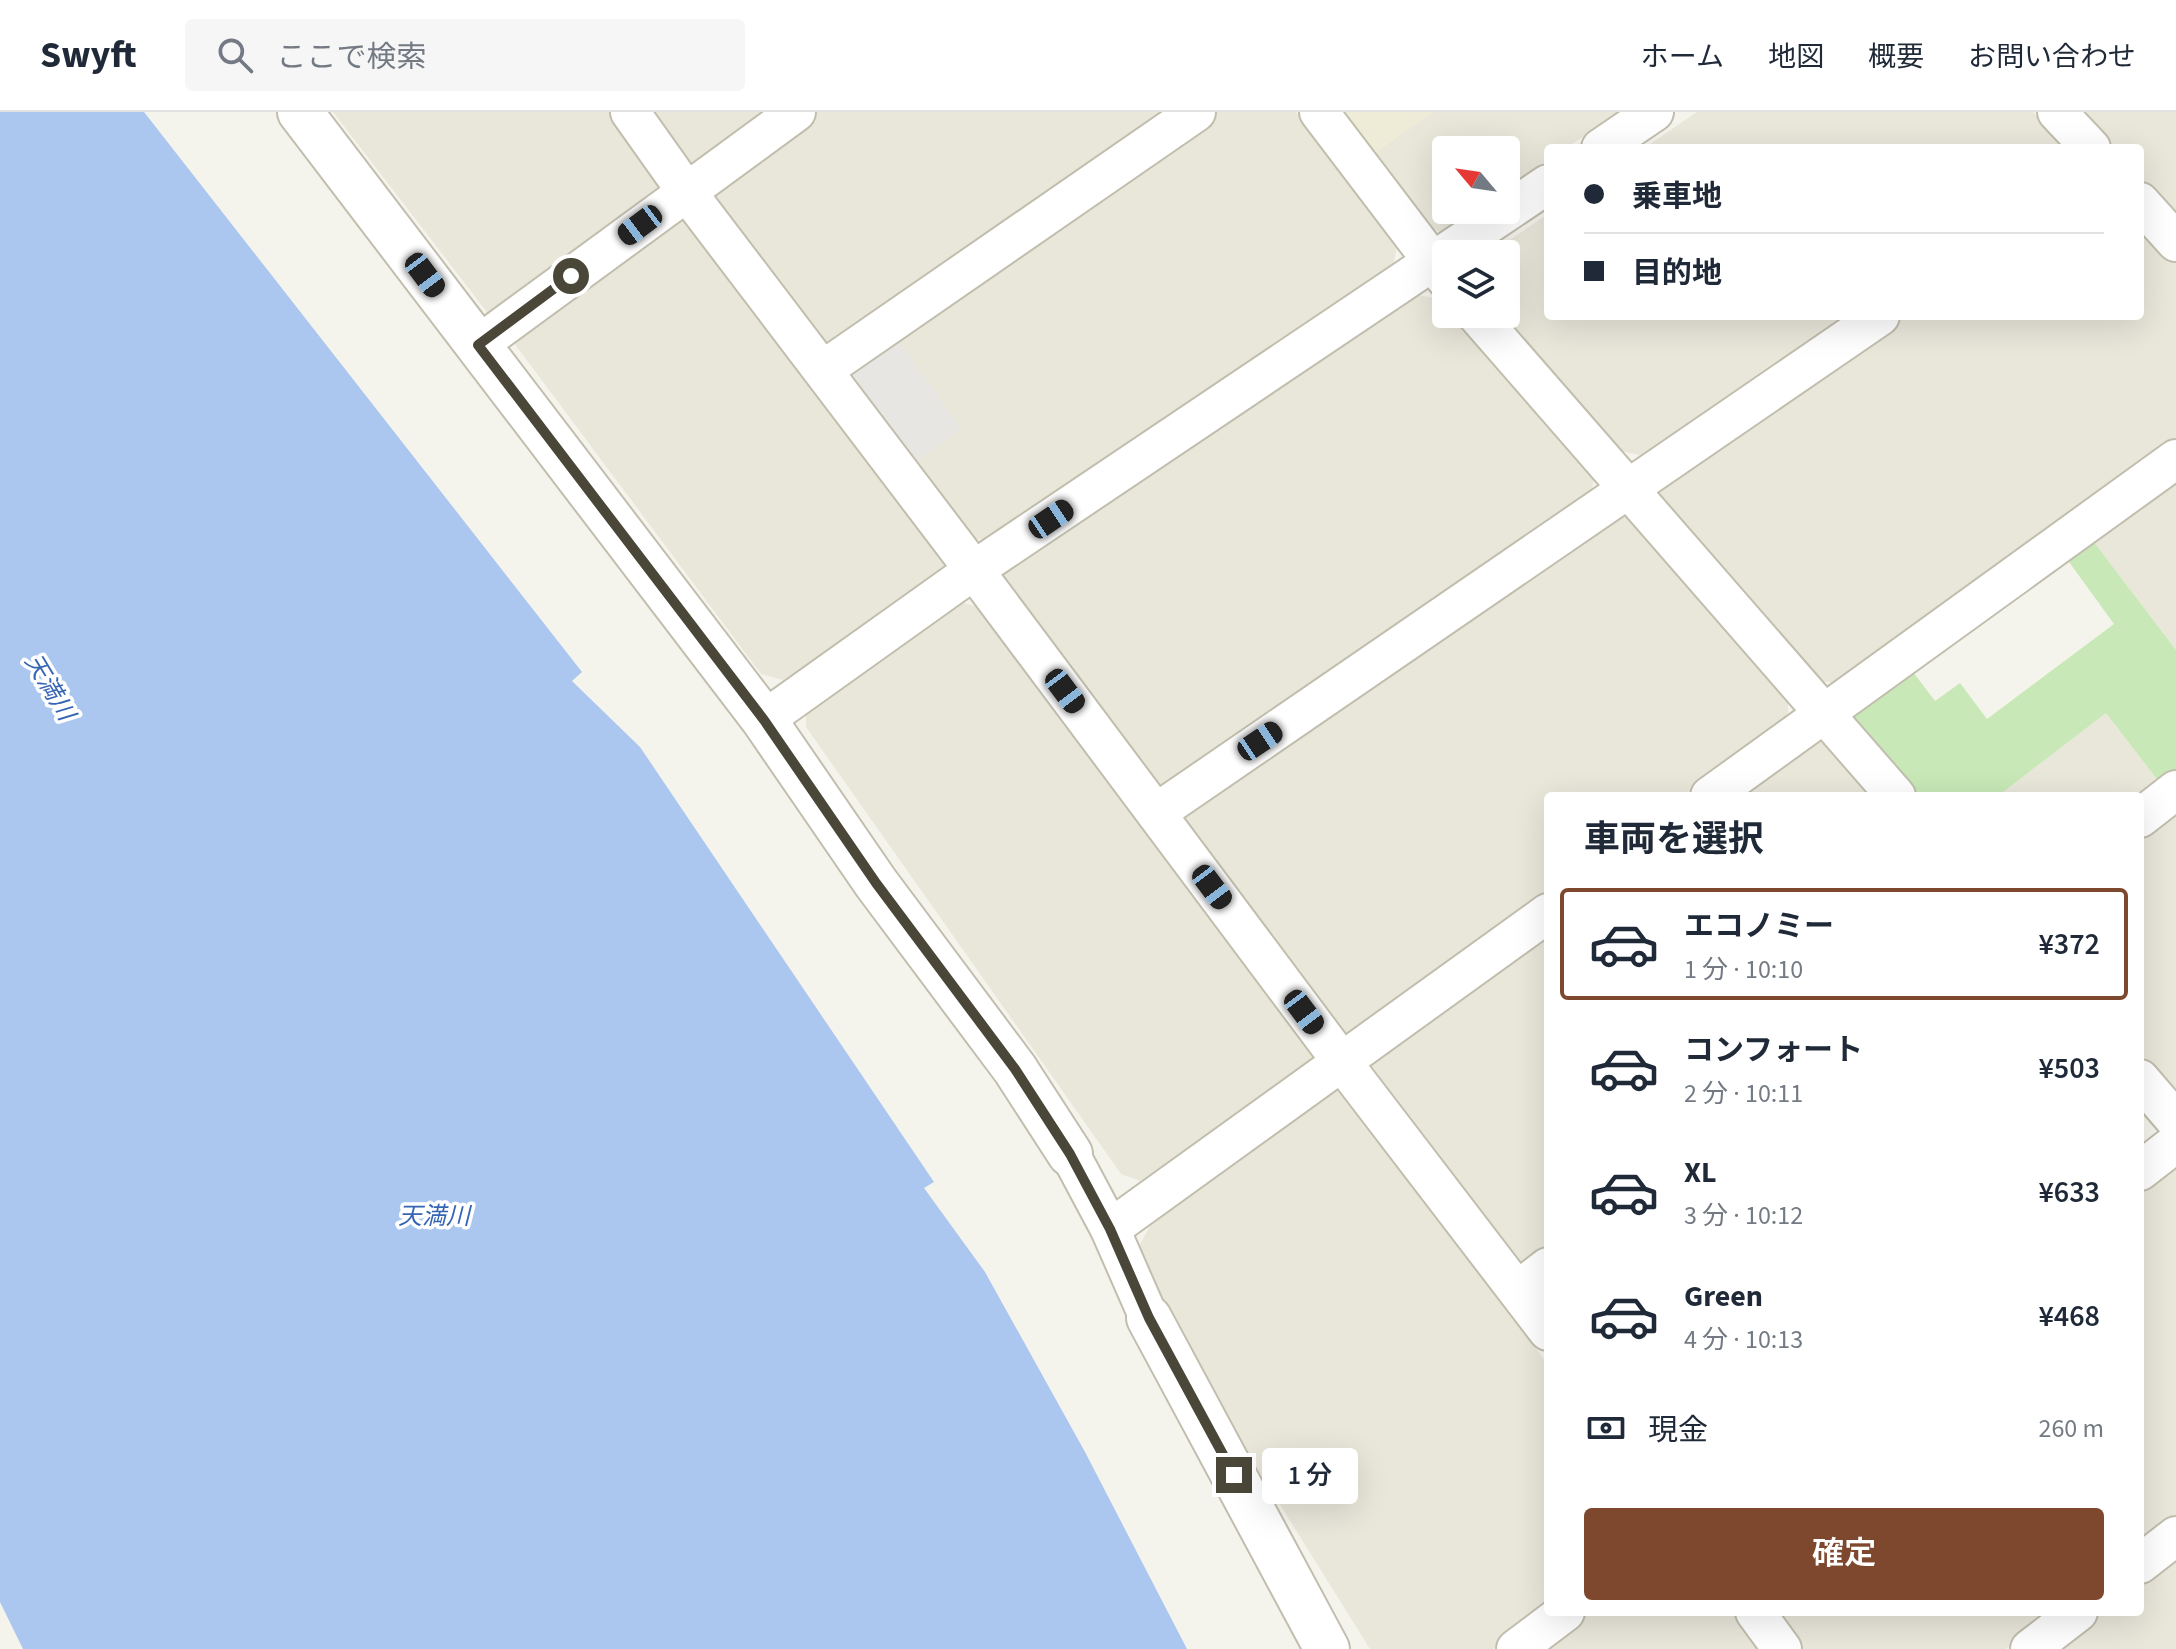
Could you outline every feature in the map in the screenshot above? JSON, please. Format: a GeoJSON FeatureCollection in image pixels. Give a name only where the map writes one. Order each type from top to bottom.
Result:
{"type":"FeatureCollection","features":[{"type":"Feature","properties":{"kind":"street"},"geometry":{"type":"LineString","coordinates":[[300,112],[764,720],[876,883],[1015,1069],[1070,1154],[1110,1229],[1149,1318],[1327,1649]]}},
{"type":"Feature","properties":{"kind":"street"},"geometry":{"type":"LineString","coordinates":[[630,112],[686,191],[1342,1062],[1544,1326]]}},
{"type":"Feature","properties":{"kind":"street"},"geometry":{"type":"LineString","coordinates":[[478,345],[796,112]]}},
{"type":"Feature","properties":{"kind":"street"},"geometry":{"type":"LineString","coordinates":[[823,370],[1196,112]]}},
{"type":"Feature","properties":{"kind":"street"},"geometry":{"type":"LineString","coordinates":[[1319,112],[1432,262]]}},
{"type":"Feature","properties":{"kind":"street"},"geometry":{"type":"LineString","coordinates":[[1607,144],[1654,112]]}},
{"type":"Feature","properties":{"kind":"street"},"geometry":{"type":"LineString","coordinates":[[2057,112],[2087,144]]}},
{"type":"Feature","properties":{"kind":"street"},"geometry":{"type":"LineString","coordinates":[[1478,240],[1544,187]]}},
{"type":"Feature","properties":{"kind":"street"},"geometry":{"type":"LineString","coordinates":[[2144,206],[2176,242]]}},
{"type":"Feature","properties":{"kind":"street"},"geometry":{"type":"LineString","coordinates":[[764,720],[974,570],[1432,276]]}},
{"type":"Feature","properties":{"kind":"street"},"geometry":{"type":"LineString","coordinates":[[1156,813],[1874,320]]}},
{"type":"Feature","properties":{"kind":"street"},"geometry":{"type":"LineString","coordinates":[[1488,328],[1893,792]]}},
{"type":"Feature","properties":{"kind":"street"},"geometry":{"type":"LineString","coordinates":[[1715,792],[2176,459]]}},
{"type":"Feature","properties":{"kind":"street"},"geometry":{"type":"LineString","coordinates":[[2144,815],[2176,790]]}},
{"type":"Feature","properties":{"kind":"street"},"geometry":{"type":"LineString","coordinates":[[1110,1229],[1544,916]]}},
{"type":"Feature","properties":{"kind":"street"},"geometry":{"type":"LineString","coordinates":[[2144,1084],[2176,1121]]}},
{"type":"Feature","properties":{"kind":"street"},"geometry":{"type":"LineString","coordinates":[[2144,1168],[2176,1143]]}},
{"type":"Feature","properties":{"kind":"street"},"geometry":{"type":"LineString","coordinates":[[1518,1290],[1544,1270]]}},
{"type":"Feature","properties":{"kind":"street"},"geometry":{"type":"LineString","coordinates":[[2144,1561],[2176,1536]]}},
{"type":"Feature","properties":{"kind":"street"},"geometry":{"type":"LineString","coordinates":[[1516,1649],[1560,1616]]}},
{"type":"Feature","properties":{"kind":"street"},"geometry":{"type":"LineString","coordinates":[[1758,1616],[1782,1649]]}},
{"type":"Feature","properties":{"kind":"street"},"geometry":{"type":"LineString","coordinates":[[2030,1649],[2073,1616]]}},
{"type":"Feature","properties":{"kind":"shaded area"},"geometry":{"type":"Polygon","coordinates":[[[333,112],[610,112],[660,180],[654,200],[493,320],[333,112]]]}},
{"type":"Feature","properties":{"kind":"shaded area"},"geometry":{"type":"Polygon","coordinates":[[[648,112],[779,112],[706,165],[687,163],[648,112]]]}},
{"type":"Feature","properties":{"kind":"shaded area"},"geometry":{"type":"Polygon","coordinates":[[[814,112],[1175,112],[839,348],[821,347],[712,197],[717,181],[814,112]]]}},
{"type":"Feature","properties":{"kind":"shaded area"},"geometry":{"type":"Polygon","coordinates":[[[1215,112],[1296,112],[1397,247],[1393,266],[989,539],[964,540],[847,383],[851,367],[1215,112]]]}},
{"type":"Feature","properties":{"kind":"shaded area"},"geometry":{"type":"Polygon","coordinates":[[[1341,112],[1432,112],[1373,154],[1341,112]]]}},
{"type":"Feature","properties":{"kind":"shaded area"},"geometry":{"type":"Polygon","coordinates":[[[1432,112],[1620,112],[1572,144],[1544,144],[1544,163],[1520,179],[1520,136],[1432,136],[1432,224],[1452,224],[1440,232],[1425,227],[1373,154],[1432,112]]]}},
{"type":"Feature","properties":{"kind":"shaded area"},"geometry":{"type":"Polygon","coordinates":[[[1697,112],[2033,112],[2063,144],[1650,144],[1697,112]]]}},
{"type":"Feature","properties":{"kind":"shaded area"},"geometry":{"type":"Polygon","coordinates":[[[2071,112],[2176,112],[2176,221],[2144,187],[2144,144],[2102,144],[2071,112]]]}},
{"type":"Feature","properties":{"kind":"shaded area"},"geometry":{"type":"Polygon","coordinates":[[[672,215],[690,216],[946,561],[940,579],[783,680],[761,674],[511,339],[672,215]]]}},
{"type":"Feature","properties":{"kind":"shaded area"},"geometry":{"type":"Polygon","coordinates":[[[1544,217],[1544,320],[1846,320],[1646,457],[1622,451],[1512,328],[1520,328],[1520,240],[1510,240],[1544,217]]]}},
{"type":"Feature","properties":{"kind":"shaded area"},"geometry":{"type":"Polygon","coordinates":[[[2144,228],[2176,262],[2176,438],[1839,683],[1817,681],[1657,494],[1661,473],[1887,320],[2144,320],[2144,228]]]}},
{"type":"Feature","properties":{"kind":"shaded area"},"geometry":{"type":"Polygon","coordinates":[[[1418,295],[1432,298],[1432,328],[1465,328],[1594,477],[1591,496],[1170,792],[1155,788],[1000,585],[1003,572],[1418,295]]]}},
{"type":"Feature","properties":{"kind":"shaded area"},"geometry":{"type":"Polygon","coordinates":[[[899,341],[961,429],[908,467],[850,384],[853,374],[899,341]]]}},
{"type":"Feature","properties":{"kind":"shaded area"},"geometry":{"type":"Polygon","coordinates":[[[2176,473],[2176,650],[2090,537],[2176,473]]]}},
{"type":"Feature","properties":{"kind":"shaded area"},"geometry":{"type":"Polygon","coordinates":[[[1612,512],[1628,514],[1788,701],[1788,719],[1688,792],[1544,792],[1544,897],[1354,1035],[1338,1032],[1178,822],[1180,809],[1612,512]]]}},
{"type":"Feature","properties":{"kind":"shaded area"},"geometry":{"type":"Polygon","coordinates":[[[962,602],[982,609],[1313,1051],[1311,1067],[1140,1181],[1121,1174],[806,727],[806,711],[962,602]]]}},
{"type":"Feature","properties":{"kind":"shaded area"},"geometry":{"type":"Polygon","coordinates":[[[2106,713],[2163,787],[2144,794],[2144,792],[2003,792],[2106,713]]]}},
{"type":"Feature","properties":{"kind":"shaded area"},"geometry":{"type":"Polygon","coordinates":[[[1813,740],[1826,742],[1869,792],[1740,792],[1813,740]]]}},
{"type":"Feature","properties":{"kind":"shaded area"},"geometry":{"type":"Polygon","coordinates":[[[2176,804],[2176,1094],[2144,1057],[2144,829],[2176,804]]]}},
{"type":"Feature","properties":{"kind":"shaded area"},"geometry":{"type":"Polygon","coordinates":[[[1544,931],[1544,1256],[1513,1268],[1368,1072],[1372,1053],[1544,931]]]}},
{"type":"Feature","properties":{"kind":"shaded area"},"geometry":{"type":"Polygon","coordinates":[[[1329,1089],[1346,1093],[1544,1360],[1544,1610],[1493,1649],[1370,1649],[1189,1359],[1135,1254],[1158,1211],[1329,1089]]]}},
{"type":"Feature","properties":{"kind":"shaded area"},"geometry":{"type":"Polygon","coordinates":[[[2176,1165],[2176,1517],[2144,1542],[2144,1185],[2176,1165]]]}},
{"type":"Feature","properties":{"kind":"shaded area"},"geometry":{"type":"Polygon","coordinates":[[[2176,1551],[2176,1649],[2049,1649],[2092,1616],[2144,1616],[2144,1576],[2176,1551]]]}},
{"type":"Feature","properties":{"kind":"shaded area"},"geometry":{"type":"Polygon","coordinates":[[[1583,1616],[1741,1616],[1765,1649],[1540,1649],[1583,1616]]]}},
{"type":"Feature","properties":{"kind":"shaded area"},"geometry":{"type":"Polygon","coordinates":[[[1776,1616],[2049,1616],[2006,1649],[1800,1649],[1776,1616]]]}},
{"type":"Feature","properties":{"kind":"green space"},"geometry":{"type":"Polygon","coordinates":[[[2090,537],[2176,650],[2176,776],[2163,787],[2106,713],[2003,792],[1910,792],[1854,728],[1855,707],[1910,668],[1935,701],[1960,683],[1987,719],[2114,624],[2064,555],[2090,537]]]}},
{"type":"Feature","properties":{"kind":"water","name":"天満川"},"geometry":{"type":"Polygon","coordinates":[[[0,112],[144,112],[582,672],[572,681],[640,747],[934,1182],[924,1188],[985,1272],[1085,1452],[1187,1649],[23,1649],[0,1602],[0,112]]]}},
{"type":"Feature","properties":{"kind":"route"},"geometry":{"type":"LineString","coordinates":[[571,276],[478,345],[764,720],[876,883],[1015,1069],[1070,1154],[1110,1229],[1149,1318],[1234,1475]]}}]}
